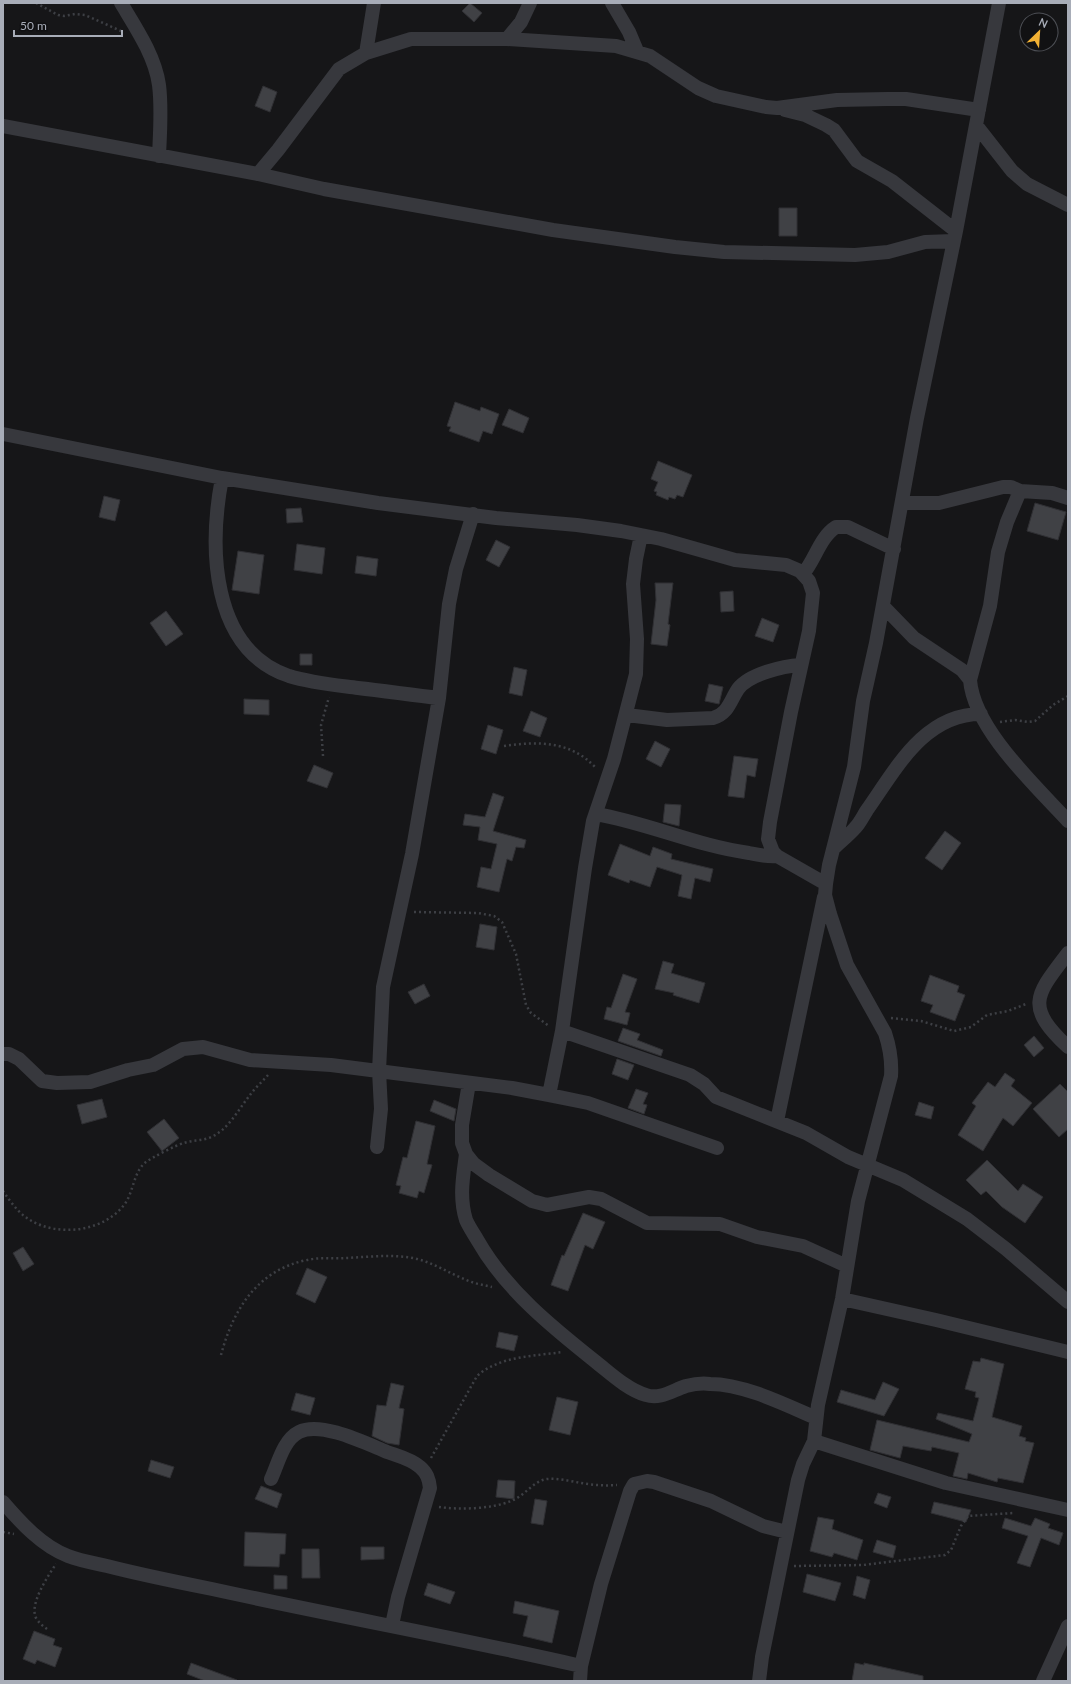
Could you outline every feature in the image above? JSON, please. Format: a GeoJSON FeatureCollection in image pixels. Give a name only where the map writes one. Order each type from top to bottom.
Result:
{"type":"FeatureCollection","features":[{"type":"Feature","properties":{"kind":"street"},"geometry":{"type":"LineString","coordinates":[[121,3],[141,38],[151,60],[158,84],[160,112],[159,156]]}},
{"type":"Feature","properties":{"kind":"street"},"geometry":{"type":"LineString","coordinates":[[366,53],[374,3]]}},
{"type":"Feature","properties":{"kind":"street"},"geometry":{"type":"LineString","coordinates":[[507,40],[522,22],[530,3]]}},
{"type":"Feature","properties":{"kind":"street"},"geometry":{"type":"LineString","coordinates":[[612,3],[630,32],[637,51]]}},
{"type":"Feature","properties":{"kind":"street"},"geometry":{"type":"LineString","coordinates":[[777,1122],[833,849],[854,767],[864,701],[894,549],[917,418],[999,3]]}},
{"type":"Feature","properties":{"kind":"street"},"geometry":{"type":"LineString","coordinates":[[258,174],[339,69],[366,53],[411,39],[507,40],[616,46],[650,56],[698,88],[716,96],[805,115],[826,125],[834,130],[857,161],[892,181],[954,236]]}},
{"type":"Feature","properties":{"kind":"street"},"geometry":{"type":"LineString","coordinates":[[777,108],[837,100],[906,99],[979,110]]}},
{"type":"Feature","properties":{"kind":"street"},"geometry":{"type":"LineString","coordinates":[[976,125],[1012,171],[1027,184],[1068,205]]}},
{"type":"Feature","properties":{"kind":"street"},"geometry":{"type":"LineString","coordinates":[[3,126],[258,174],[324,189],[553,230],[724,252],[855,255],[888,252],[954,236]]}},
{"type":"Feature","properties":{"kind":"street"},"geometry":{"type":"LineString","coordinates":[[3,434],[222,478],[378,503],[496,518],[577,525],[641,535],[735,560],[786,565],[803,574],[809,581],[813,593],[809,631],[774,796],[768,840],[772,852],[825,890],[836,937],[846,965],[889,1044],[892,1058],[891,1076],[858,1201],[842,1300],[821,1390],[814,1441],[801,1470],[787,1532],[762,1657],[759,1681]]}},
{"type":"Feature","properties":{"kind":"street"},"geometry":{"type":"LineString","coordinates":[[222,478],[218,500],[217,556],[220,589],[232,625],[255,656],[270,667],[288,676],[333,685],[440,698]]}},
{"type":"Feature","properties":{"kind":"street"},"geometry":{"type":"LineString","coordinates":[[902,504],[939,503],[1003,487],[1011,487],[1020,491],[1045,492],[1068,498]]}},
{"type":"Feature","properties":{"kind":"street"},"geometry":{"type":"LineString","coordinates":[[1020,491],[1007,522],[998,552],[990,606],[970,680],[971,691],[983,720],[999,743],[1068,821]]}},
{"type":"Feature","properties":{"kind":"street"},"geometry":{"type":"LineString","coordinates":[[377,1147],[381,1098],[379,1071],[383,987],[440,698],[448,604],[456,569],[473,514]]}},
{"type":"Feature","properties":{"kind":"street"},"geometry":{"type":"LineString","coordinates":[[803,574],[826,536],[836,527],[848,527],[894,549]]}},
{"type":"Feature","properties":{"kind":"street"},"geometry":{"type":"LineString","coordinates":[[549,1095],[562,1031],[585,868],[596,814],[627,715],[636,674],[637,639],[633,584],[641,535]]}},
{"type":"Feature","properties":{"kind":"street"},"geometry":{"type":"LineString","coordinates":[[883,606],[914,638],[962,670],[970,680]]}},
{"type":"Feature","properties":{"kind":"street"},"geometry":{"type":"LineString","coordinates":[[627,715],[667,720],[713,718],[720,716],[726,711],[744,684],[779,667],[801,665]]}},
{"type":"Feature","properties":{"kind":"street"},"geometry":{"type":"LineString","coordinates":[[833,849],[856,828],[910,751],[926,734],[936,726],[954,717],[967,714],[983,720]]}},
{"type":"Feature","properties":{"kind":"street"},"geometry":{"type":"LineString","coordinates":[[596,814],[648,826],[718,848],[777,856]]}},
{"type":"Feature","properties":{"kind":"street"},"geometry":{"type":"LineString","coordinates":[[1068,953],[1048,978],[1040,994],[1038,1002],[1054,1034],[1068,1047]]}},
{"type":"Feature","properties":{"kind":"street"},"geometry":{"type":"LineString","coordinates":[[562,1031],[690,1075],[704,1084],[716,1097],[806,1134],[828,1147],[903,1180],[937,1203],[967,1219],[1006,1249],[1068,1302]]}},
{"type":"Feature","properties":{"kind":"street"},"geometry":{"type":"LineString","coordinates":[[3,1054],[9,1054],[19,1059],[42,1081],[57,1083],[90,1082],[128,1070],[153,1065],[188,1048],[203,1047],[250,1060],[330,1065],[549,1095],[588,1103],[717,1148]]}},
{"type":"Feature","properties":{"kind":"street"},"geometry":{"type":"LineString","coordinates":[[469,1083],[462,1125],[462,1142],[466,1154],[474,1164],[489,1175],[518,1193],[540,1204],[555,1204],[589,1197],[601,1199],[647,1223],[720,1224],[757,1237],[803,1246],[847,1266]]}},
{"type":"Feature","properties":{"kind":"street"},"geometry":{"type":"LineString","coordinates":[[466,1154],[462,1184],[462,1203],[467,1222],[490,1261],[516,1292],[581,1350],[620,1380],[645,1395],[659,1396],[698,1384],[724,1385],[746,1391],[816,1418]]}},
{"type":"Feature","properties":{"kind":"street"},"geometry":{"type":"LineString","coordinates":[[842,1300],[936,1320],[1068,1352]]}},
{"type":"Feature","properties":{"kind":"street"},"geometry":{"type":"LineString","coordinates":[[271,1479],[289,1440],[298,1433],[308,1429],[325,1431],[362,1441],[412,1461],[424,1470],[428,1477],[430,1488],[407,1564],[392,1625]]}},
{"type":"Feature","properties":{"kind":"street"},"geometry":{"type":"LineString","coordinates":[[814,1441],[946,1483],[1068,1510]]}},
{"type":"Feature","properties":{"kind":"street"},"geometry":{"type":"LineString","coordinates":[[580,1681],[581,1666],[601,1584],[630,1491],[634,1484],[647,1481],[654,1482],[711,1501],[763,1526],[787,1532]]}},
{"type":"Feature","properties":{"kind":"street"},"geometry":{"type":"LineString","coordinates":[[3,1502],[38,1538],[63,1554],[152,1578],[326,1614],[392,1625],[581,1666]]}},
{"type":"Feature","properties":{"kind":"street"},"geometry":{"type":"LineString","coordinates":[[1043,1681],[1068,1626]]}},
{"type":"Feature","properties":{"kind":"path"},"geometry":{"type":"LineString","coordinates":[[36,3],[58,14],[64,16],[76,14],[85,16],[141,38]]}},
{"type":"Feature","properties":{"kind":"path"},"geometry":{"type":"LineString","coordinates":[[324,756],[321,725],[333,685]]}},
{"type":"Feature","properties":{"kind":"path"},"geometry":{"type":"LineString","coordinates":[[983,720],[1035,721],[1053,705],[1068,696]]}},
{"type":"Feature","properties":{"kind":"path"},"geometry":{"type":"LineString","coordinates":[[504,746],[528,743],[543,744],[574,751],[586,757],[594,765],[605,785]]}},
{"type":"Feature","properties":{"kind":"path"},"geometry":{"type":"LineString","coordinates":[[399,912],[478,913],[494,916],[502,922],[516,954],[524,994],[531,1013],[541,1022],[562,1031]]}},
{"type":"Feature","properties":{"kind":"path"},"geometry":{"type":"LineString","coordinates":[[875,1016],[921,1021],[946,1029],[961,1030],[971,1027],[987,1015],[1008,1011],[1023,1006],[1040,994]]}},
{"type":"Feature","properties":{"kind":"path"},"geometry":{"type":"LineString","coordinates":[[3,1191],[17,1209],[30,1220],[57,1229],[72,1230],[88,1227],[106,1220],[125,1204],[139,1170],[144,1164],[184,1143],[205,1139],[218,1133],[233,1118],[269,1074],[277,1061]]}},
{"type":"Feature","properties":{"kind":"path"},"geometry":{"type":"LineString","coordinates":[[221,1355],[227,1332],[249,1294],[266,1277],[294,1263],[309,1259],[392,1256],[412,1258],[433,1265],[470,1282],[516,1292]]}},
{"type":"Feature","properties":{"kind":"path"},"geometry":{"type":"LineString","coordinates":[[424,1470],[477,1376],[484,1370],[494,1364],[517,1359],[581,1350]]}},
{"type":"Feature","properties":{"kind":"path"},"geometry":{"type":"LineString","coordinates":[[426,1504],[452,1509],[502,1504],[512,1501],[538,1482],[546,1479],[560,1479],[598,1485],[634,1484]]}},
{"type":"Feature","properties":{"kind":"path"},"geometry":{"type":"LineString","coordinates":[[781,1566],[863,1565],[940,1556],[950,1550],[961,1526],[968,1516],[1019,1513]]}},
{"type":"Feature","properties":{"kind":"path"},"geometry":{"type":"LineString","coordinates":[[48,1629],[37,1620],[34,1607],[47,1578],[63,1554]]}},
{"type":"Feature","properties":{"kind":"building"},"geometry":{"type":"Polygon","coordinates":[[[470,3],[482,13],[474,22],[462,11],[470,3]]]}},
{"type":"Feature","properties":{"kind":"building"},"geometry":{"type":"Polygon","coordinates":[[[263,86],[277,92],[270,112],[255,106],[263,86]]]}},
{"type":"Feature","properties":{"kind":"building"},"geometry":{"type":"Polygon","coordinates":[[[779,208],[797,208],[797,236],[779,236],[779,208]]]}},
{"type":"Feature","properties":{"kind":"building"},"geometry":{"type":"Polygon","coordinates":[[[455,402],[480,411],[481,407],[499,414],[492,434],[483,431],[479,442],[449,431],[451,427],[447,426],[455,402]]]}},
{"type":"Feature","properties":{"kind":"building"},"geometry":{"type":"Polygon","coordinates":[[[509,409],[529,418],[523,433],[502,425],[509,409]]]}},
{"type":"Feature","properties":{"kind":"building"},"geometry":{"type":"Polygon","coordinates":[[[658,461],[692,475],[683,497],[677,495],[675,499],[669,497],[668,500],[656,495],[657,492],[654,491],[658,482],[651,479],[658,461]]]}},
{"type":"Feature","properties":{"kind":"building"},"geometry":{"type":"Polygon","coordinates":[[[104,496],[120,500],[115,521],[99,517],[104,496]]]}},
{"type":"Feature","properties":{"kind":"building"},"geometry":{"type":"Polygon","coordinates":[[[1035,503],[1066,512],[1058,540],[1027,531],[1035,503]]]}},
{"type":"Feature","properties":{"kind":"building"},"geometry":{"type":"Polygon","coordinates":[[[301,508],[303,522],[287,523],[286,509],[301,508]]]}},
{"type":"Feature","properties":{"kind":"building"},"geometry":{"type":"Polygon","coordinates":[[[496,540],[510,547],[499,567],[486,560],[496,540]]]}},
{"type":"Feature","properties":{"kind":"building"},"geometry":{"type":"Polygon","coordinates":[[[297,544],[325,548],[322,574],[294,570],[297,544]]]}},
{"type":"Feature","properties":{"kind":"building"},"geometry":{"type":"Polygon","coordinates":[[[238,551],[264,555],[259,594],[232,590],[238,551]]]}},
{"type":"Feature","properties":{"kind":"building"},"geometry":{"type":"Polygon","coordinates":[[[357,556],[378,559],[376,576],[355,573],[357,556]]]}},
{"type":"Feature","properties":{"kind":"building"},"geometry":{"type":"Polygon","coordinates":[[[655,583],[673,583],[667,646],[651,644],[656,600],[655,583]]]}},
{"type":"Feature","properties":{"kind":"building"},"geometry":{"type":"Polygon","coordinates":[[[733,591],[734,611],[721,612],[720,592],[733,591]]]}},
{"type":"Feature","properties":{"kind":"building"},"geometry":{"type":"Polygon","coordinates":[[[166,611],[183,634],[166,646],[150,623],[166,611]]]}},
{"type":"Feature","properties":{"kind":"building"},"geometry":{"type":"Polygon","coordinates":[[[762,618],[779,625],[773,642],[755,636],[762,618]]]}},
{"type":"Feature","properties":{"kind":"building"},"geometry":{"type":"Polygon","coordinates":[[[300,654],[312,654],[312,665],[300,665],[300,654]]]}},
{"type":"Feature","properties":{"kind":"building"},"geometry":{"type":"Polygon","coordinates":[[[514,667],[527,670],[522,696],[509,693],[514,667]]]}},
{"type":"Feature","properties":{"kind":"building"},"geometry":{"type":"Polygon","coordinates":[[[709,684],[723,687],[719,704],[705,701],[709,684]]]}},
{"type":"Feature","properties":{"kind":"building"},"geometry":{"type":"Polygon","coordinates":[[[244,699],[269,700],[269,715],[244,714],[244,699]]]}},
{"type":"Feature","properties":{"kind":"building"},"geometry":{"type":"Polygon","coordinates":[[[531,711],[547,718],[540,737],[523,731],[531,711]]]}},
{"type":"Feature","properties":{"kind":"building"},"geometry":{"type":"Polygon","coordinates":[[[488,725],[503,730],[496,754],[481,749],[488,725]]]}},
{"type":"Feature","properties":{"kind":"building"},"geometry":{"type":"Polygon","coordinates":[[[655,741],[670,749],[661,767],[646,759],[655,741]]]}},
{"type":"Feature","properties":{"kind":"building"},"geometry":{"type":"Polygon","coordinates":[[[734,756],[758,759],[755,777],[747,775],[744,798],[728,796],[734,756]]]}},
{"type":"Feature","properties":{"kind":"building"},"geometry":{"type":"Polygon","coordinates":[[[314,765],[333,773],[327,788],[307,781],[314,765]]]}},
{"type":"Feature","properties":{"kind":"building"},"geometry":{"type":"Polygon","coordinates":[[[493,793],[504,797],[493,831],[526,840],[524,848],[516,847],[512,861],[507,859],[499,892],[477,887],[481,867],[491,869],[497,844],[478,840],[480,827],[463,825],[465,814],[485,817],[493,793]]]}},
{"type":"Feature","properties":{"kind":"building"},"geometry":{"type":"Polygon","coordinates":[[[665,804],[681,805],[679,826],[663,822],[665,804]]]}},
{"type":"Feature","properties":{"kind":"building"},"geometry":{"type":"Polygon","coordinates":[[[945,831],[961,843],[942,870],[925,858],[945,831]]]}},
{"type":"Feature","properties":{"kind":"building"},"geometry":{"type":"Polygon","coordinates":[[[620,844],[650,856],[653,847],[672,854],[671,859],[713,869],[710,882],[695,878],[691,899],[678,896],[682,875],[657,867],[650,887],[630,880],[629,883],[608,875],[620,844]]]}},
{"type":"Feature","properties":{"kind":"building"},"geometry":{"type":"Polygon","coordinates":[[[480,924],[497,927],[494,950],[476,947],[480,924]]]}},
{"type":"Feature","properties":{"kind":"building"},"geometry":{"type":"Polygon","coordinates":[[[663,961],[674,964],[671,973],[705,983],[699,1003],[673,995],[674,993],[655,989],[663,961]]]}},
{"type":"Feature","properties":{"kind":"building"},"geometry":{"type":"Polygon","coordinates":[[[623,974],[637,979],[625,1012],[630,1013],[627,1025],[604,1019],[607,1007],[611,1008],[623,974]]]}},
{"type":"Feature","properties":{"kind":"building"},"geometry":{"type":"Polygon","coordinates":[[[930,975],[959,986],[957,992],[965,995],[955,1021],[930,1012],[933,1005],[921,1001],[930,975]]]}},
{"type":"Feature","properties":{"kind":"building"},"geometry":{"type":"Polygon","coordinates":[[[424,984],[430,996],[415,1004],[408,992],[424,984]]]}},
{"type":"Feature","properties":{"kind":"building"},"geometry":{"type":"Polygon","coordinates":[[[623,1028],[640,1034],[637,1040],[663,1050],[661,1056],[618,1041],[623,1028]]]}},
{"type":"Feature","properties":{"kind":"building"},"geometry":{"type":"Polygon","coordinates":[[[1034,1036],[1044,1048],[1034,1057],[1024,1045],[1034,1036]]]}},
{"type":"Feature","properties":{"kind":"building"},"geometry":{"type":"Polygon","coordinates":[[[617,1059],[634,1065],[628,1080],[612,1074],[617,1059]]]}},
{"type":"Feature","properties":{"kind":"building"},"geometry":{"type":"Polygon","coordinates":[[[1005,1073],[1015,1080],[1011,1086],[1032,1103],[1013,1126],[1003,1118],[983,1151],[958,1135],[976,1106],[972,1103],[988,1082],[995,1087],[1005,1073]]]}},
{"type":"Feature","properties":{"kind":"building"},"geometry":{"type":"Polygon","coordinates":[[[1060,1084],[1068,1092],[1068,1129],[1059,1137],[1033,1109],[1060,1084]]]}},
{"type":"Feature","properties":{"kind":"building"},"geometry":{"type":"Polygon","coordinates":[[[636,1089],[648,1093],[643,1104],[647,1105],[644,1114],[628,1108],[636,1089]]]}},
{"type":"Feature","properties":{"kind":"building"},"geometry":{"type":"Polygon","coordinates":[[[102,1099],[107,1117],[82,1124],[77,1105],[102,1099]]]}},
{"type":"Feature","properties":{"kind":"building"},"geometry":{"type":"Polygon","coordinates":[[[434,1100],[456,1109],[454,1121],[430,1111],[434,1100]]]}},
{"type":"Feature","properties":{"kind":"building"},"geometry":{"type":"Polygon","coordinates":[[[919,1102],[934,1107],[931,1119],[915,1115],[919,1102]]]}},
{"type":"Feature","properties":{"kind":"building"},"geometry":{"type":"Polygon","coordinates":[[[164,1119],[179,1138],[162,1151],[147,1132],[164,1119]]]}},
{"type":"Feature","properties":{"kind":"building"},"geometry":{"type":"Polygon","coordinates":[[[416,1121],[435,1126],[427,1164],[432,1165],[424,1193],[419,1191],[417,1198],[399,1193],[401,1186],[396,1185],[403,1157],[407,1158],[416,1121]]]}},
{"type":"Feature","properties":{"kind":"building"},"geometry":{"type":"Polygon","coordinates":[[[987,1160],[1018,1191],[1023,1184],[1043,1197],[1025,1223],[1002,1207],[986,1191],[981,1195],[966,1180],[987,1160]]]}},
{"type":"Feature","properties":{"kind":"building"},"geometry":{"type":"Polygon","coordinates":[[[583,1213],[605,1222],[593,1249],[585,1245],[568,1291],[551,1285],[562,1255],[564,1256],[583,1213]]]}},
{"type":"Feature","properties":{"kind":"building"},"geometry":{"type":"Polygon","coordinates":[[[23,1247],[34,1264],[23,1271],[13,1253],[23,1247]]]}},
{"type":"Feature","properties":{"kind":"building"},"geometry":{"type":"Polygon","coordinates":[[[307,1268],[327,1277],[315,1303],[296,1294],[307,1268]]]}},
{"type":"Feature","properties":{"kind":"building"},"geometry":{"type":"Polygon","coordinates":[[[499,1332],[518,1336],[514,1351],[496,1347],[499,1332]]]}},
{"type":"Feature","properties":{"kind":"building"},"geometry":{"type":"Polygon","coordinates":[[[981,1358],[1004,1364],[992,1417],[1022,1426],[1019,1436],[1026,1438],[1025,1441],[1034,1443],[1023,1483],[998,1478],[997,1482],[968,1473],[967,1479],[953,1476],[959,1453],[932,1447],[931,1451],[903,1446],[900,1458],[870,1450],[877,1420],[969,1442],[972,1434],[936,1419],[938,1413],[973,1421],[979,1398],[975,1397],[976,1392],[965,1389],[973,1361],[980,1362],[981,1358]]]}},
{"type":"Feature","properties":{"kind":"building"},"geometry":{"type":"Polygon","coordinates":[[[883,1382],[899,1389],[884,1416],[837,1402],[841,1390],[875,1400],[883,1382]]]}},
{"type":"Feature","properties":{"kind":"building"},"geometry":{"type":"Polygon","coordinates":[[[391,1383],[404,1386],[399,1408],[404,1409],[399,1445],[387,1443],[372,1436],[377,1405],[386,1406],[391,1383]]]}},
{"type":"Feature","properties":{"kind":"building"},"geometry":{"type":"Polygon","coordinates":[[[296,1393],[315,1398],[310,1415],[291,1410],[296,1393]]]}},
{"type":"Feature","properties":{"kind":"building"},"geometry":{"type":"Polygon","coordinates":[[[557,1397],[578,1402],[570,1435],[549,1430],[557,1397]]]}},
{"type":"Feature","properties":{"kind":"building"},"geometry":{"type":"Polygon","coordinates":[[[151,1460],[174,1467],[170,1478],[148,1471],[151,1460]]]}},
{"type":"Feature","properties":{"kind":"building"},"geometry":{"type":"Polygon","coordinates":[[[498,1480],[515,1481],[514,1499],[496,1497],[498,1480]]]}},
{"type":"Feature","properties":{"kind":"building"},"geometry":{"type":"Polygon","coordinates":[[[261,1486],[282,1494],[277,1508],[255,1499],[261,1486]]]}},
{"type":"Feature","properties":{"kind":"building"},"geometry":{"type":"Polygon","coordinates":[[[878,1493],[891,1497],[887,1508],[874,1503],[878,1493]]]}},
{"type":"Feature","properties":{"kind":"building"},"geometry":{"type":"Polygon","coordinates":[[[535,1499],[547,1501],[543,1525],[531,1523],[535,1499]]]}},
{"type":"Feature","properties":{"kind":"building"},"geometry":{"type":"Polygon","coordinates":[[[934,1502],[971,1510],[966,1522],[931,1513],[934,1502]]]}},
{"type":"Feature","properties":{"kind":"building"},"geometry":{"type":"Polygon","coordinates":[[[818,1517],[834,1520],[832,1529],[863,1540],[857,1560],[834,1553],[832,1557],[810,1551],[818,1517]]]}},
{"type":"Feature","properties":{"kind":"building"},"geometry":{"type":"Polygon","coordinates":[[[1005,1518],[1031,1526],[1035,1518],[1050,1524],[1048,1528],[1063,1533],[1059,1545],[1041,1538],[1030,1567],[1017,1563],[1028,1536],[1002,1528],[1005,1518]]]}},
{"type":"Feature","properties":{"kind":"building"},"geometry":{"type":"Polygon","coordinates":[[[245,1532],[286,1534],[285,1554],[280,1554],[279,1567],[244,1566],[245,1532]]]}},
{"type":"Feature","properties":{"kind":"building"},"geometry":{"type":"Polygon","coordinates":[[[877,1540],[896,1546],[893,1558],[873,1552],[877,1540]]]}},
{"type":"Feature","properties":{"kind":"building"},"geometry":{"type":"Polygon","coordinates":[[[361,1547],[384,1547],[384,1559],[361,1560],[361,1547]]]}},
{"type":"Feature","properties":{"kind":"building"},"geometry":{"type":"Polygon","coordinates":[[[302,1549],[319,1549],[320,1578],[302,1578],[302,1549]]]}},
{"type":"Feature","properties":{"kind":"building"},"geometry":{"type":"Polygon","coordinates":[[[807,1574],[841,1583],[835,1601],[803,1592],[807,1574]]]}},
{"type":"Feature","properties":{"kind":"building"},"geometry":{"type":"Polygon","coordinates":[[[274,1575],[287,1576],[287,1589],[274,1589],[274,1575]]]}},
{"type":"Feature","properties":{"kind":"building"},"geometry":{"type":"Polygon","coordinates":[[[857,1576],[870,1580],[865,1599],[853,1595],[857,1576]]]}},
{"type":"Feature","properties":{"kind":"building"},"geometry":{"type":"Polygon","coordinates":[[[428,1583],[455,1592],[450,1604],[424,1595],[428,1583]]]}},
{"type":"Feature","properties":{"kind":"building"},"geometry":{"type":"Polygon","coordinates":[[[515,1601],[559,1611],[552,1643],[523,1636],[528,1616],[513,1613],[515,1601]]]}},
{"type":"Feature","properties":{"kind":"building"},"geometry":{"type":"Polygon","coordinates":[[[34,1631],[55,1639],[53,1645],[62,1648],[55,1667],[37,1660],[35,1664],[23,1659],[34,1631]]]}},
{"type":"Feature","properties":{"kind":"building"},"geometry":{"type":"Polygon","coordinates":[[[191,1663],[237,1681],[205,1681],[187,1674],[191,1663]]]}},
{"type":"Feature","properties":{"kind":"building"},"geometry":{"type":"Polygon","coordinates":[[[855,1663],[864,1665],[864,1663],[923,1676],[923,1681],[852,1681],[855,1663]]]}}]}
